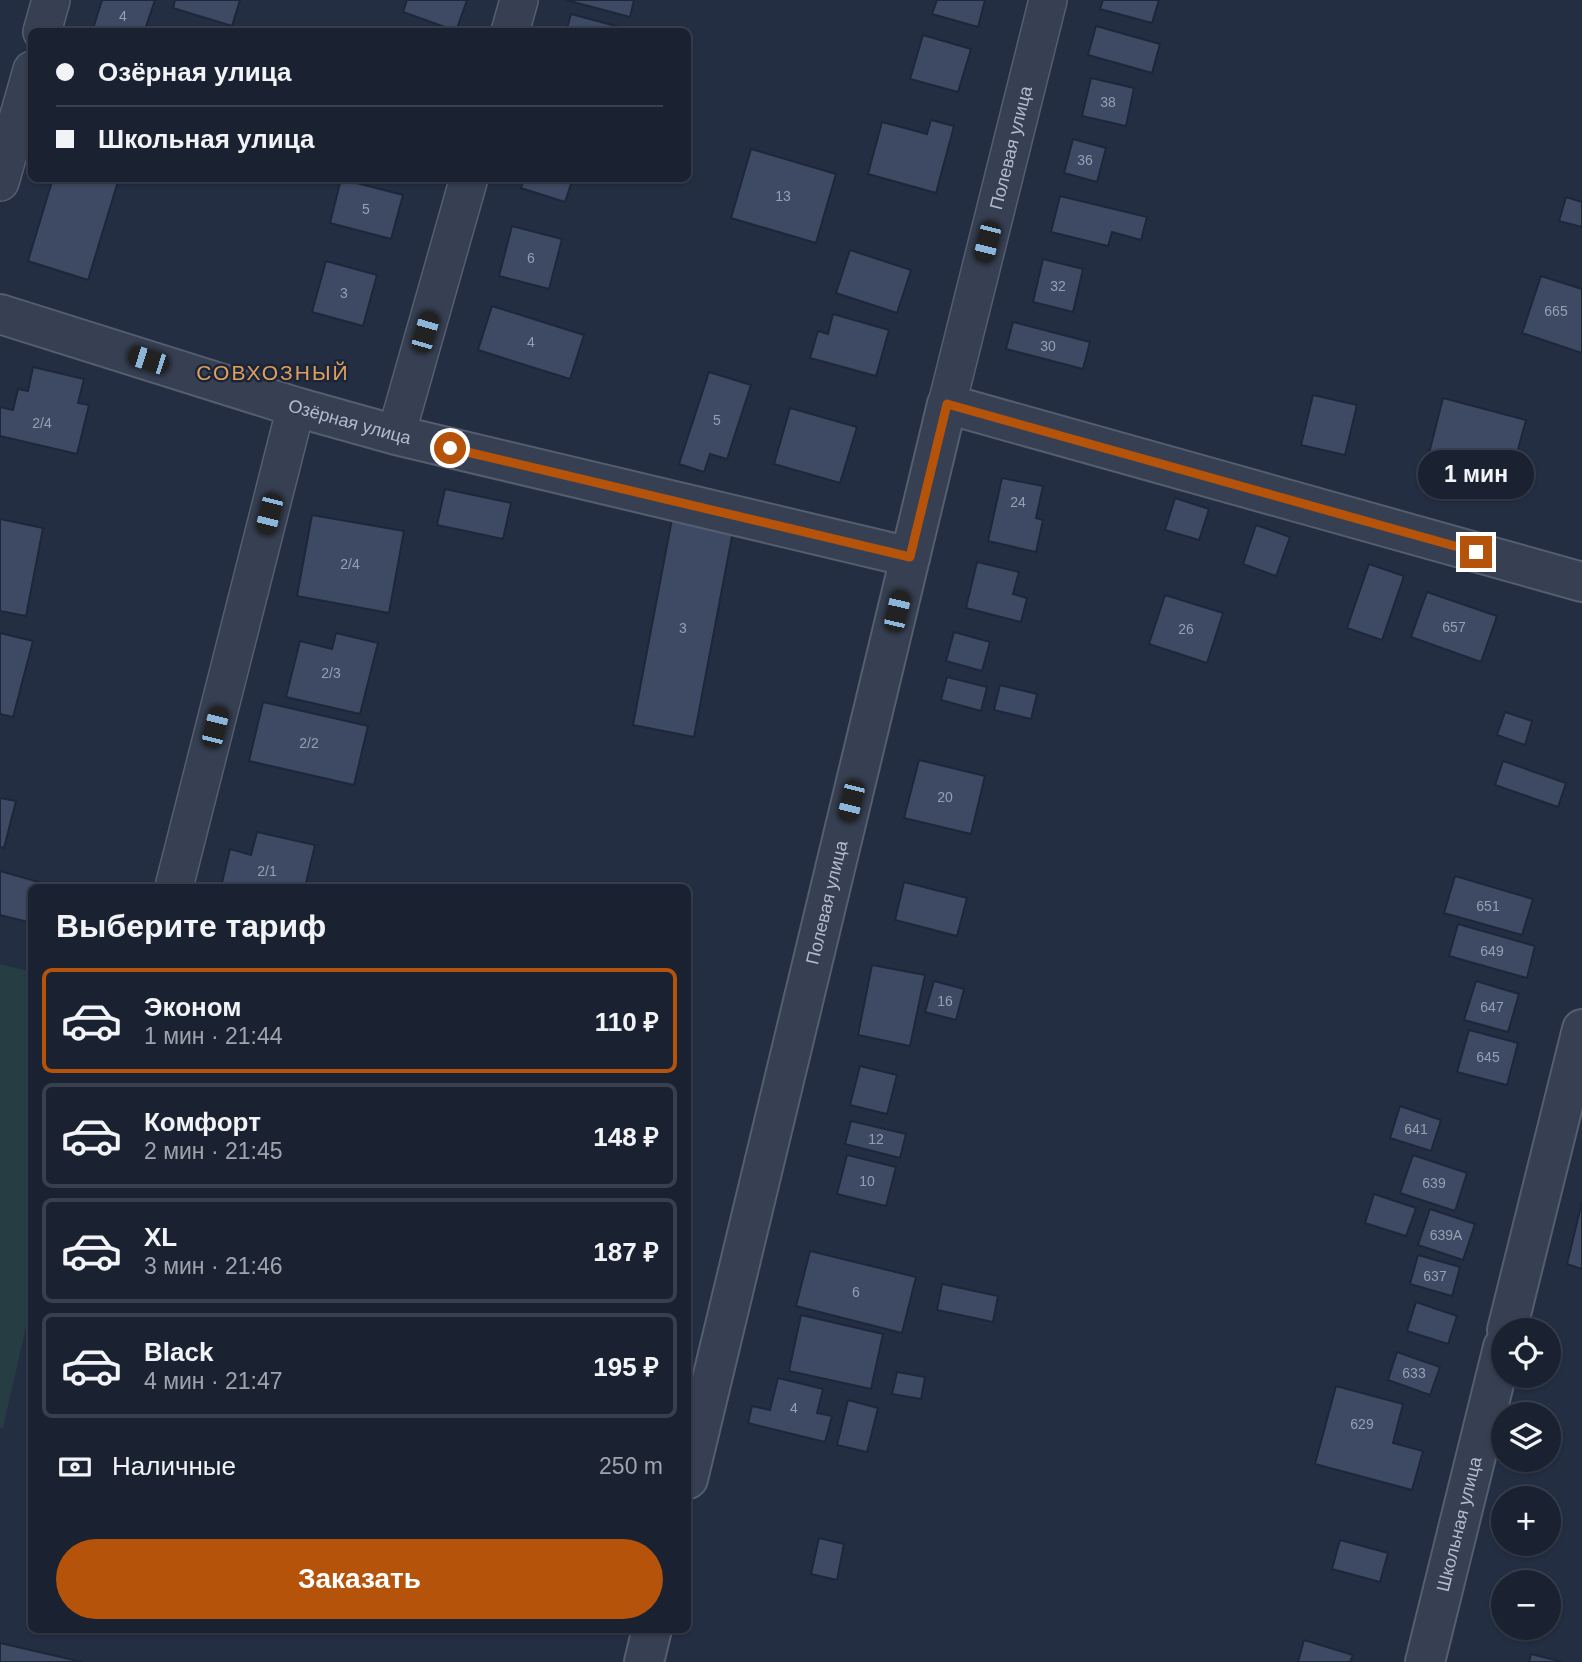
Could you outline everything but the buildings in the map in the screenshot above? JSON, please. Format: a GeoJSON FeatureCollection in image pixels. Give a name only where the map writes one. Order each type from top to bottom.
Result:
{"type":"FeatureCollection","features":[{"type":"Feature","properties":{"kind":"street"},"geometry":{"type":"LineString","coordinates":[[43,28],[51,0]]}},
{"type":"Feature","properties":{"kind":"street"},"geometry":{"type":"LineString","coordinates":[[511,28],[519,0]]}},
{"type":"Feature","properties":{"kind":"street","name":"Полевая улица"},"geometry":{"type":"LineString","coordinates":[[691,1467],[947,404],[1048,0]]}},
{"type":"Feature","properties":{"kind":"street"},"geometry":{"type":"LineString","coordinates":[[0,182],[28,84]]}},
{"type":"Feature","properties":{"kind":"street"},"geometry":{"type":"LineString","coordinates":[[396,435],[467,182]]}},
{"type":"Feature","properties":{"kind":"street","name":"Озёрная улица"},"geometry":{"type":"LineString","coordinates":[[0,314],[296,407],[396,435],[910,557]]}},
{"type":"Feature","properties":{"kind":"street"},"geometry":{"type":"LineString","coordinates":[[947,404],[1582,582]]}},
{"type":"Feature","properties":{"kind":"street"},"geometry":{"type":"LineString","coordinates":[[175,884],[296,407]]}},
{"type":"Feature","properties":{"kind":"street"},"geometry":{"type":"LineString","coordinates":[[1510,1318],[1582,1029]]}},
{"type":"Feature","properties":{"kind":"street","name":"Школьная улица"},"geometry":{"type":"LineString","coordinates":[[1425,1662],[1493,1388]]}},
{"type":"Feature","properties":{"kind":"street"},"geometry":{"type":"LineString","coordinates":[[644,1662],[651,1633]]}},
{"type":"Feature","properties":{"kind":"green space"},"geometry":{"type":"Polygon","coordinates":[[[0,964],[28,971],[28,1318],[3,1428],[0,1428],[0,964]]]}},
{"type":"Feature","properties":{"kind":"district","name":"СОВХОЗНЫЙ"},"geometry":{"type":"Point","coordinates":[273,373]}},
{"type":"Feature","properties":{"kind":"route"},"geometry":{"type":"LineString","coordinates":[[450,448],[910,557],[947,404],[1476,552]]}}]}
